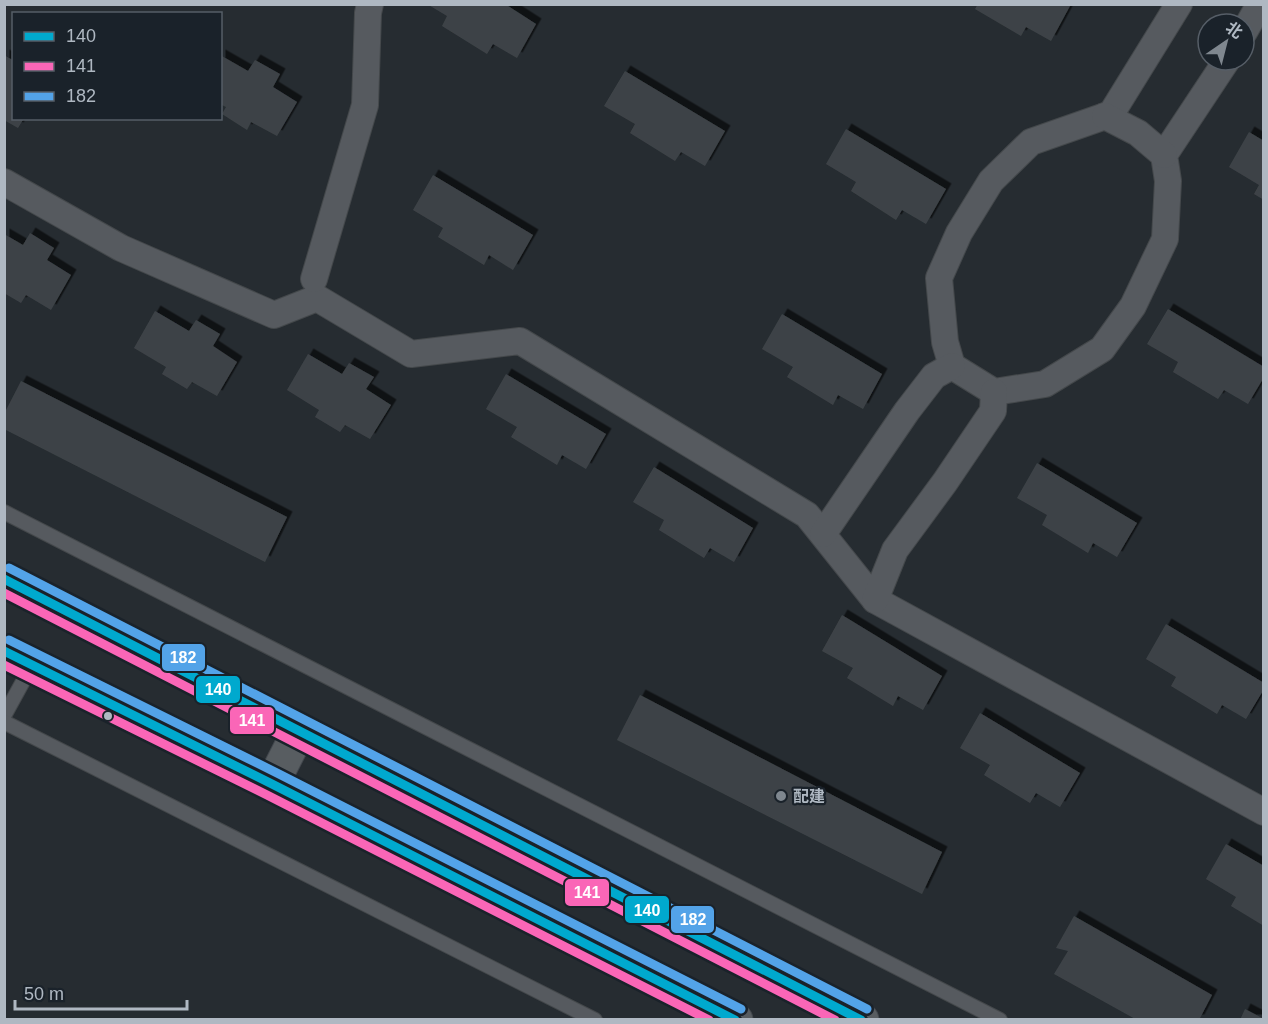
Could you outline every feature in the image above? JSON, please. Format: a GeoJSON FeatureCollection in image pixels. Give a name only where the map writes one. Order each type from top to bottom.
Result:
{"type":"FeatureCollection","features":[{"type":"Feature","properties":{"kind":"main road"},"geometry":{"type":"LineString","coordinates":[[4,579],[862,1020]]}},
{"type":"Feature","properties":{"kind":"main road"},"geometry":{"type":"LineString","coordinates":[[18,658],[273,784],[736,1020]]}},
{"type":"Feature","properties":{"kind":"main road"},"geometry":{"type":"LineString","coordinates":[[273,784],[299,731]]}},
{"type":"Feature","properties":{"kind":"street"},"geometry":{"type":"LineString","coordinates":[[315,279],[365,105],[370,4]]}},
{"type":"Feature","properties":{"kind":"street"},"geometry":{"type":"LineString","coordinates":[[1105,116],[1138,133],[1164,155],[1168,181],[1165,239],[1133,306],[1102,349],[1045,384],[994,392],[952,366],[945,342],[939,278],[958,232],[991,182],[1031,142],[1105,116],[1111,114],[1179,4]]}},
{"type":"Feature","properties":{"kind":"street"},"geometry":{"type":"LineString","coordinates":[[1164,155],[1219,72]]}},
{"type":"Feature","properties":{"kind":"street"},"geometry":{"type":"LineString","coordinates":[[4,182],[121,248],[274,315],[316,298],[411,354],[520,341],[807,515],[875,600],[1263,812]]}},
{"type":"Feature","properties":{"kind":"street"},"geometry":{"type":"LineString","coordinates":[[823,534],[907,411],[934,376],[952,366]]}},
{"type":"Feature","properties":{"kind":"street"},"geometry":{"type":"LineString","coordinates":[[875,600],[895,550],[993,411],[994,392]]}},
{"type":"Feature","properties":{"kind":"lane"},"geometry":{"type":"LineString","coordinates":[[4,512],[1000,1020]]}},
{"type":"Feature","properties":{"kind":"lane"},"geometry":{"type":"LineString","coordinates":[[4,716],[18,658]]}},
{"type":"Feature","properties":{"kind":"lane"},"geometry":{"type":"LineString","coordinates":[[4,722],[595,1020]]}},
{"type":"Feature","properties":{"kind":"building"},"geometry":{"type":"Polygon","coordinates":[[[427,4],[505,4],[536,24],[517,58],[493,44],[487,54],[442,26],[447,16],[427,4]]]}},
{"type":"Feature","properties":{"kind":"building"},"geometry":{"type":"Polygon","coordinates":[[[978,4],[1067,4],[1070,6],[1051,41],[1026,27],[1021,36],[975,9],[978,4]]]}},
{"type":"Feature","properties":{"kind":"building"},"geometry":{"type":"Polygon","coordinates":[[[4,55],[12,60],[12,120],[23,120],[18,128],[4,120],[4,55]]]}},
{"type":"Feature","properties":{"kind":"building"},"geometry":{"type":"Polygon","coordinates":[[[222,56],[248,71],[255,60],[280,74],[273,87],[297,102],[277,136],[251,122],[247,130],[222,114],[226,107],[222,105],[222,56]]]}},
{"type":"Feature","properties":{"kind":"building"},"geometry":{"type":"Polygon","coordinates":[[[625,71],[725,131],[705,166],[681,152],[675,161],[630,133],[635,124],[604,106],[625,71]]]}},
{"type":"Feature","properties":{"kind":"building"},"geometry":{"type":"Polygon","coordinates":[[[846,129],[946,189],[926,224],[902,210],[896,220],[851,191],[856,182],[826,164],[846,129]]]}},
{"type":"Feature","properties":{"kind":"building"},"geometry":{"type":"Polygon","coordinates":[[[1249,132],[1264,141],[1264,200],[1254,194],[1259,185],[1229,167],[1249,132]]]}},
{"type":"Feature","properties":{"kind":"building"},"geometry":{"type":"Polygon","coordinates":[[[433,175],[533,235],[513,270],[489,255],[484,265],[438,237],[443,228],[413,210],[433,175]]]}},
{"type":"Feature","properties":{"kind":"building"},"geometry":{"type":"Polygon","coordinates":[[[30,233],[54,248],[47,260],[71,275],[51,310],[26,295],[21,303],[4,293],[4,234],[23,245],[30,233]]]}},
{"type":"Feature","properties":{"kind":"building"},"geometry":{"type":"Polygon","coordinates":[[[1168,309],[1264,367],[1264,377],[1248,404],[1224,390],[1218,399],[1173,372],[1178,362],[1147,344],[1168,309]]]}},
{"type":"Feature","properties":{"kind":"building"},"geometry":{"type":"Polygon","coordinates":[[[155,311],[189,331],[196,320],[220,334],[213,346],[237,362],[217,396],[192,382],[187,389],[162,374],[166,367],[134,348],[155,311]]]}},
{"type":"Feature","properties":{"kind":"building"},"geometry":{"type":"Polygon","coordinates":[[[782,314],[882,374],[863,409],[838,395],[833,405],[787,377],[793,367],[762,349],[782,314]]]}},
{"type":"Feature","properties":{"kind":"building"},"geometry":{"type":"Polygon","coordinates":[[[308,354],[342,374],[349,363],[374,377],[366,389],[391,405],[370,439],[345,425],[340,432],[315,417],[319,410],[287,390],[308,354]]]}},
{"type":"Feature","properties":{"kind":"building"},"geometry":{"type":"Polygon","coordinates":[[[506,374],[606,434],[586,469],[562,455],[557,465],[511,437],[517,427],[486,409],[506,374]]]}},
{"type":"Feature","properties":{"kind":"building"},"geometry":{"type":"Polygon","coordinates":[[[21,381],[287,517],[265,562],[4,429],[4,414],[21,381]]]}},
{"type":"Feature","properties":{"kind":"building"},"geometry":{"type":"Polygon","coordinates":[[[1037,463],[1137,523],[1117,557],[1093,543],[1088,553],[1042,525],[1047,515],[1017,498],[1037,463]]]}},
{"type":"Feature","properties":{"kind":"building"},"geometry":{"type":"Polygon","coordinates":[[[654,467],[753,528],[734,562],[710,548],[704,558],[659,530],[664,520],[633,502],[654,467]]]}},
{"type":"Feature","properties":{"kind":"building"},"geometry":{"type":"Polygon","coordinates":[[[842,615],[942,676],[923,710],[898,696],[893,706],[847,678],[853,668],[822,651],[842,615]]]}},
{"type":"Feature","properties":{"kind":"building"},"geometry":{"type":"Polygon","coordinates":[[[1166,624],[1264,683],[1264,689],[1246,719],[1222,705],[1217,714],[1171,686],[1176,677],[1146,659],[1166,624]]]}},
{"type":"Feature","properties":{"kind":"building","name":"配建"},"geometry":{"type":"Polygon","coordinates":[[[640,695],[942,852],[922,894],[617,740],[640,695]]]}},
{"type":"Feature","properties":{"kind":"building"},"geometry":{"type":"Polygon","coordinates":[[[980,713],[1080,773],[1060,807],[1036,793],[1030,803],[984,775],[990,765],[960,748],[980,713]]]}},
{"type":"Feature","properties":{"kind":"building"},"geometry":{"type":"Polygon","coordinates":[[[1226,844],[1264,866],[1264,926],[1231,906],[1236,897],[1206,879],[1226,844]]]}},
{"type":"Feature","properties":{"kind":"building"},"geometry":{"type":"Polygon","coordinates":[[[1074,916],[1212,995],[1199,1020],[1137,1020],[1054,974],[1068,951],[1056,948],[1074,916]]]}},
{"type":"Feature","properties":{"kind":"building"},"geometry":{"type":"Polygon","coordinates":[[[1245,1009],[1264,1019],[1264,1020],[1240,1020],[1245,1009]]]}},
{"type":"Feature","properties":{"kind":"transit line","name":"182"},"geometry":{"type":"LineString","coordinates":[[9,568],[867,1009]]}},
{"type":"Feature","properties":{"kind":"transit line","name":"140"},"geometry":{"type":"LineString","coordinates":[[4,579],[861,1020]]}},
{"type":"Feature","properties":{"kind":"transit line","name":"141"},"geometry":{"type":"LineString","coordinates":[[4,593],[835,1020]]}},
{"type":"Feature","properties":{"kind":"transit line","name":"182"},"geometry":{"type":"LineString","coordinates":[[9,640],[277,773],[741,1009]]}},
{"type":"Feature","properties":{"kind":"transit line","name":"140"},"geometry":{"type":"LineString","coordinates":[[4,651],[272,784],[735,1020]]}},
{"type":"Feature","properties":{"kind":"transit line","name":"141"},"geometry":{"type":"LineString","coordinates":[[4,665],[267,795],[709,1020]]}},
{"type":"Feature","properties":{"kind":"place","name":"配建"},"geometry":{"type":"Point","coordinates":[781,796]}}]}
